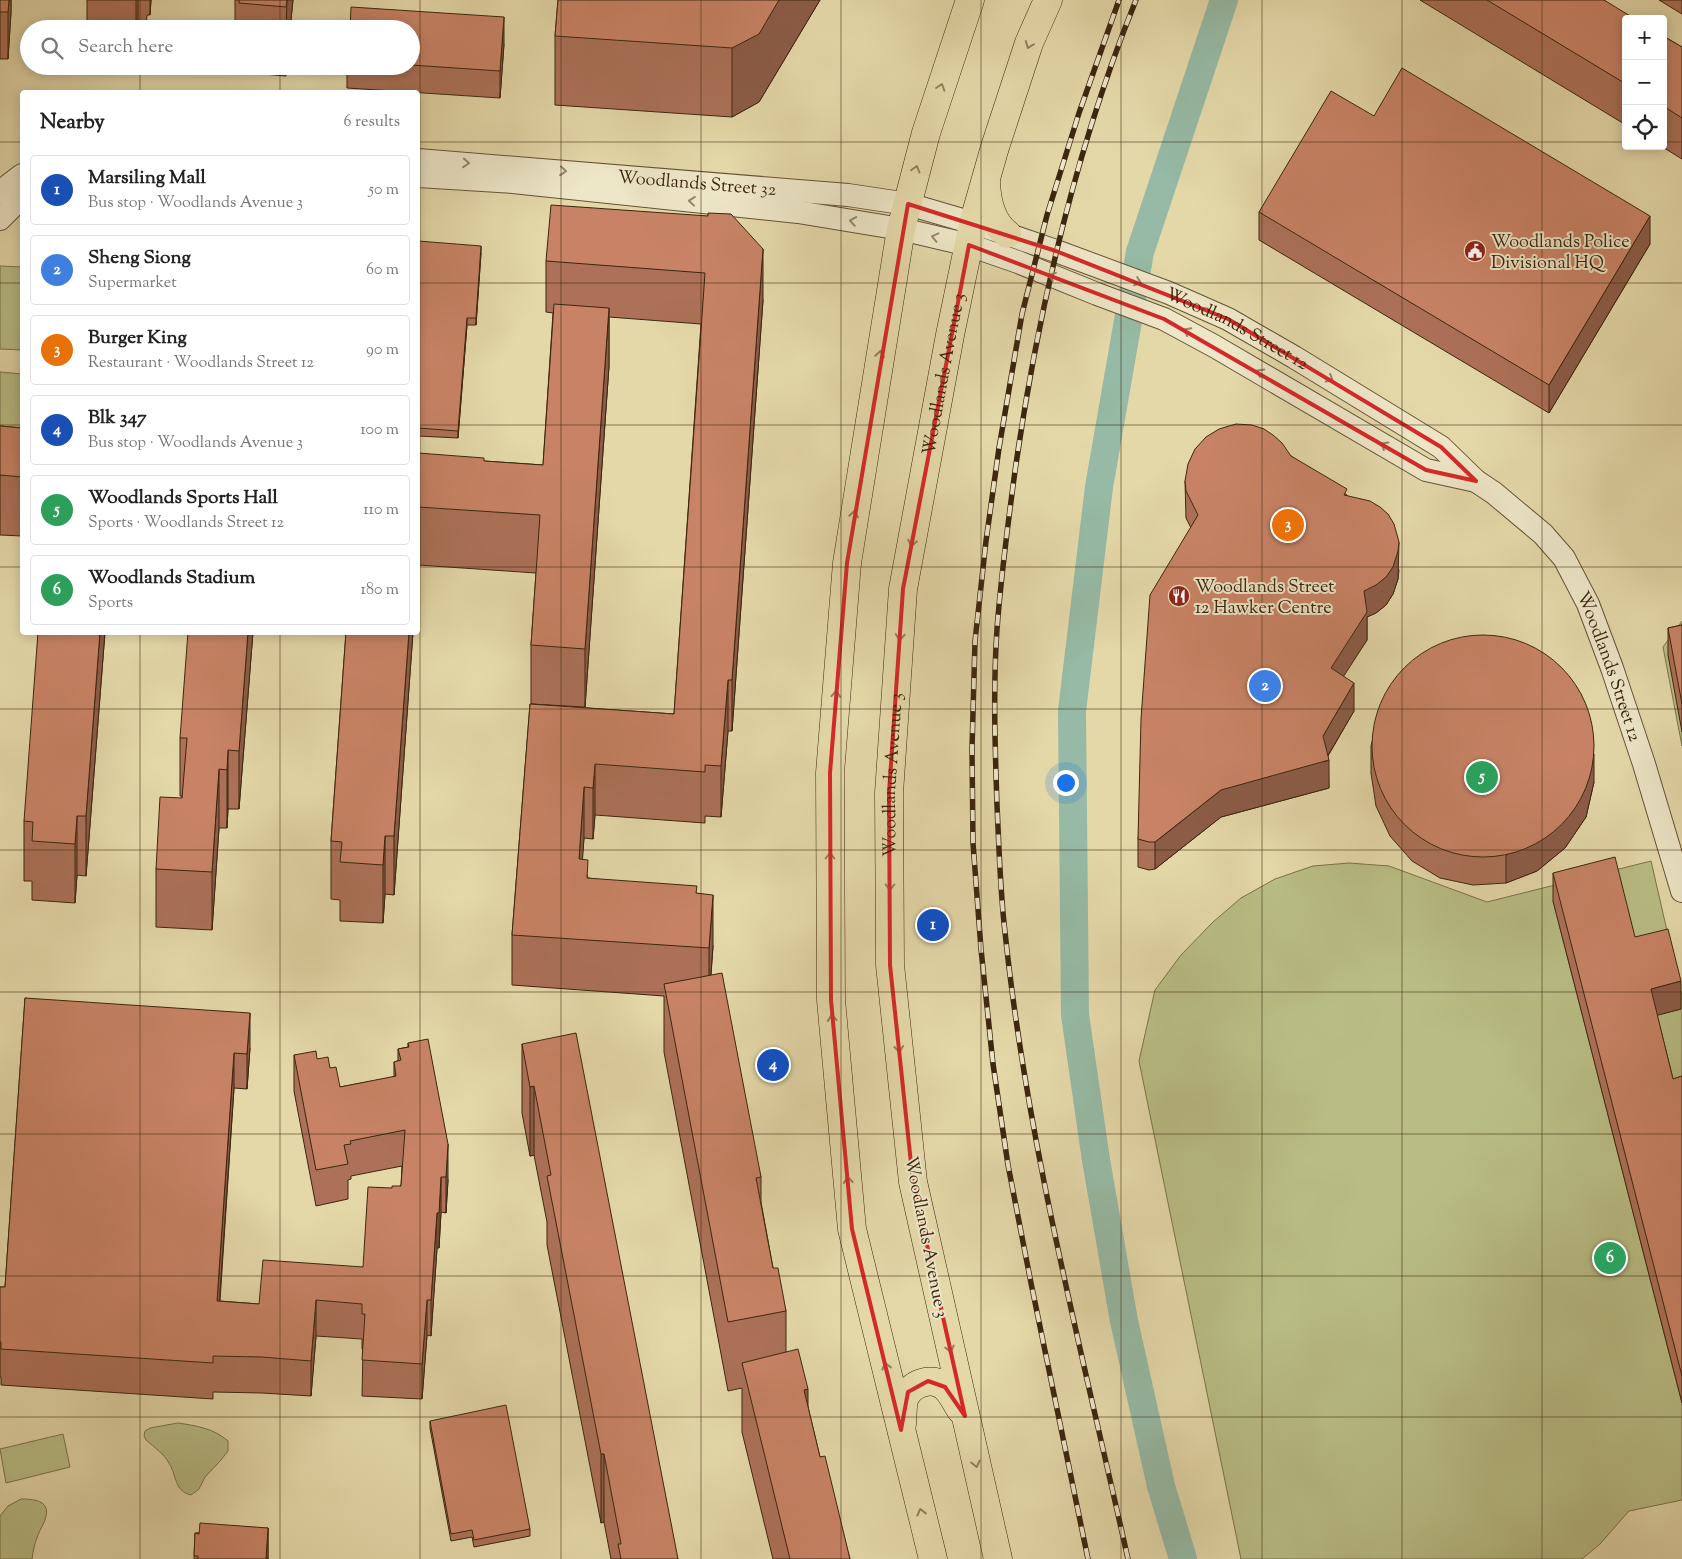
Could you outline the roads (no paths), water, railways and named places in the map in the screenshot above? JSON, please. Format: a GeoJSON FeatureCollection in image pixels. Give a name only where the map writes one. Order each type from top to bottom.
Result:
{"type":"FeatureCollection","features":[{"type":"Feature","properties":{"kind":"main road"},"geometry":{"type":"LineString","coordinates":[[933,1559],[852,1229],[830,1000],[830,773],[846,563],[904,217],[926,133],[970,0]]}},
{"type":"Feature","properties":{"kind":"main road","name":"Woodlands Avenue 3"},"geometry":{"type":"LineString","coordinates":[[998,1559],[913,1182],[890,964],[889,793],[903,589],[950,336],[971,234],[986,179],[1029,43],[1048,0]]}},
{"type":"Feature","properties":{"kind":"main road"},"geometry":{"type":"LineString","coordinates":[[986,179],[988,204],[999,228],[1007,234]]}},
{"type":"Feature","properties":{"kind":"main road"},"geometry":{"type":"LineString","coordinates":[[901,1430],[904,1401],[908,1392],[916,1385],[928,1381],[937,1382],[945,1387],[965,1416]]}},
{"type":"Feature","properties":{"kind":"street","name":"Woodlands Street 32"},"geometry":{"type":"LineString","coordinates":[[420,160],[848,195],[904,217],[971,234]]}},
{"type":"Feature","properties":{"kind":"street","name":"Woodlands Street 32"},"geometry":{"type":"LineString","coordinates":[[420,176],[513,182],[798,212],[904,217]]}},
{"type":"Feature","properties":{"kind":"street"},"geometry":{"type":"LineString","coordinates":[[0,192],[20,177]]}},
{"type":"Feature","properties":{"kind":"street"},"geometry":{"type":"LineString","coordinates":[[0,219],[20,199]]}},
{"type":"Feature","properties":{"kind":"street","name":"Woodlands Street 12"},"geometry":{"type":"LineString","coordinates":[[971,234],[1007,234],[1107,270],[1228,319],[1441,447],[1476,481],[1543,534],[1564,558],[1588,604],[1642,757],[1682,891]]}},
{"type":"Feature","properties":{"kind":"street","name":"Woodlands Street 12"},"geometry":{"type":"LineString","coordinates":[[971,234],[1018,262],[1159,317],[1214,346],[1426,470],[1476,481]]}},
{"type":"Feature","properties":{"kind":"waterway"},"geometry":{"type":"LineString","coordinates":[[1183,1559],[1161,1486],[1124,1321],[1096,1160],[1075,1015],[1072,711],[1099,487],[1140,252],[1224,0]]}},
{"type":"Feature","properties":{"kind":"railway"},"geometry":{"type":"LineString","coordinates":[[1088,1559],[1008,1165],[993,1064],[981,949],[973,843],[972,749],[975,641],[986,541],[999,448],[1022,314],[1047,215],[1079,113],[1119,0]]}},
{"type":"Feature","properties":{"kind":"railway"},"geometry":{"type":"LineString","coordinates":[[1128,1559],[1041,1169],[1027,1090],[1005,932],[1001,884],[996,783],[995,695],[997,629],[1015,471],[1024,411],[1047,291],[1077,173],[1114,57],[1136,0]]}},
{"type":"Feature","properties":{"kind":"place","name":"Woodlands Police Divisional HQ"},"geometry":{"type":"Point","coordinates":[1475,251]}},
{"type":"Feature","properties":{"kind":"place","name":"Burger King"},"geometry":{"type":"Point","coordinates":[1288,525]}},
{"type":"Feature","properties":{"kind":"place","name":"Woodlands Street 12 Hawker Centre"},"geometry":{"type":"Point","coordinates":[1179,596]}},
{"type":"Feature","properties":{"kind":"place","name":"Sheng Siong"},"geometry":{"type":"Point","coordinates":[1265,686]}},
{"type":"Feature","properties":{"kind":"place","name":"Woodlands Sports Hall"},"geometry":{"type":"Point","coordinates":[1482,777]}},
{"type":"Feature","properties":{"kind":"place","name":"Marsiling Mall"},"geometry":{"type":"Point","coordinates":[933,925]}},
{"type":"Feature","properties":{"kind":"place","name":"Blk 347"},"geometry":{"type":"Point","coordinates":[773,1065]}},
{"type":"Feature","properties":{"kind":"place","name":"Woodlands Stadium"},"geometry":{"type":"Point","coordinates":[1610,1258]}}]}
